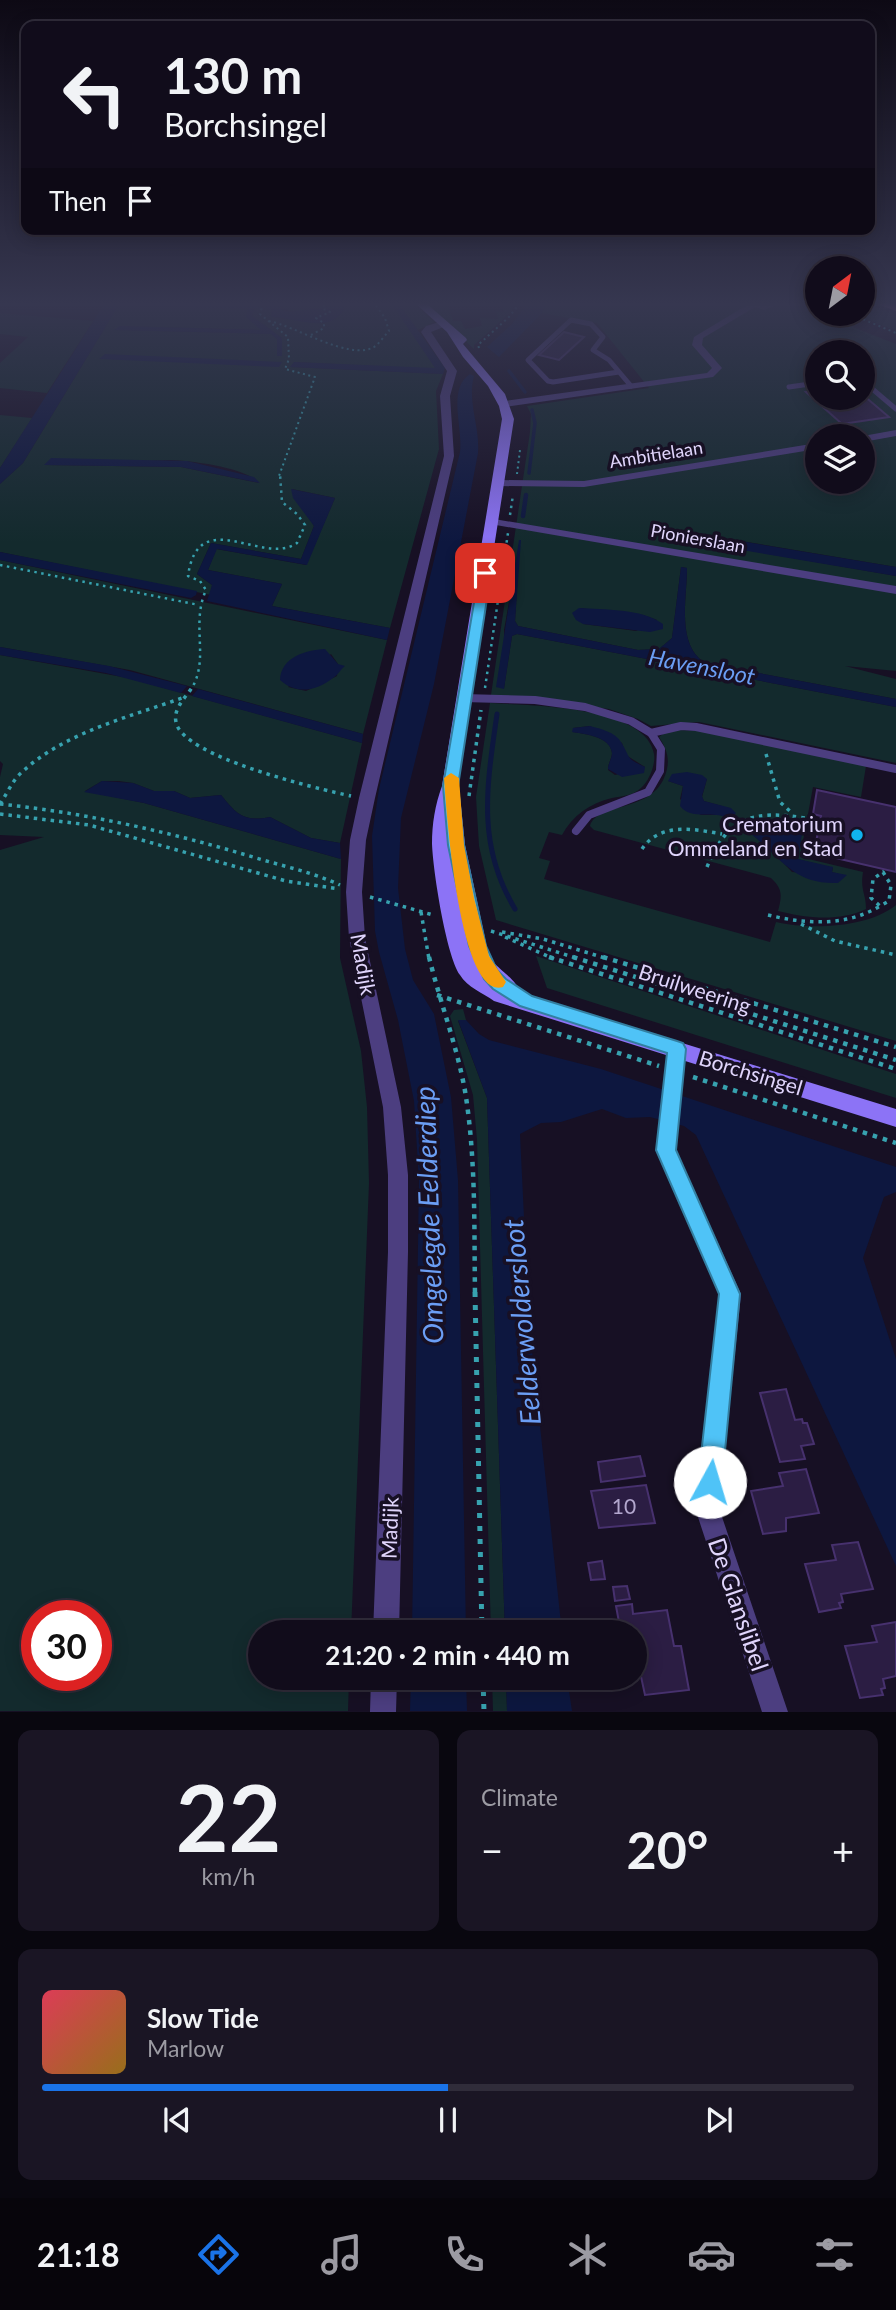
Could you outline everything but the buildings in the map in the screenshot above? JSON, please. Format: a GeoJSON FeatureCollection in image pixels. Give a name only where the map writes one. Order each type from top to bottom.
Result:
{"type":"FeatureCollection","features":[{"type":"Feature","properties":{"kind":"main road"},"geometry":{"type":"LineString","coordinates":[[491,383],[505,404]]}},
{"type":"Feature","properties":{"kind":"main road","name":"Borchsingel"},"geometry":{"type":"LineString","coordinates":[[505,404],[508,431],[450,786],[443,807],[441,846],[447,896],[465,968],[479,983],[501,995],[896,1118]]}},
{"type":"Feature","properties":{"kind":"street","name":"Madijk"},"geometry":{"type":"LineString","coordinates":[[386,1620],[398,1175],[392,1107],[356,927],[354,892],[358,840],[367,798],[449,456],[445,396],[449,383]]}},
{"type":"Feature","properties":{"kind":"street"},"geometry":{"type":"LineString","coordinates":[[505,404],[653,383]]}},
{"type":"Feature","properties":{"kind":"street"},"geometry":{"type":"LineString","coordinates":[[875,437],[896,433]]}},
{"type":"Feature","properties":{"kind":"street","name":"Ambitielaan"},"geometry":{"type":"LineString","coordinates":[[499,483],[584,484],[805,448]]}},
{"type":"Feature","properties":{"kind":"street","name":"Pionierslaan"},"geometry":{"type":"LineString","coordinates":[[494,522],[896,590]]}},
{"type":"Feature","properties":{"kind":"street","name":"De Glanslibel"},"geometry":{"type":"LineString","coordinates":[[677,1049],[666,1150],[730,1294],[707,1508],[775,1712]]}},
{"type":"Feature","properties":{"kind":"street"},"geometry":{"type":"LineString","coordinates":[[383,1712],[384,1690]]}},
{"type":"Feature","properties":{"kind":"lane"},"geometry":{"type":"LineString","coordinates":[[628,383],[631,386]]}},
{"type":"Feature","properties":{"kind":"lane"},"geometry":{"type":"LineString","coordinates":[[789,387],[805,385]]}},
{"type":"Feature","properties":{"kind":"lane"},"geometry":{"type":"LineString","coordinates":[[875,391],[896,409]]}},
{"type":"Feature","properties":{"kind":"lane"},"geometry":{"type":"LineString","coordinates":[[463,698],[554,704],[604,712],[634,722],[650,733],[661,749],[660,771],[648,792],[589,815],[576,831]]}},
{"type":"Feature","properties":{"kind":"lane"},"geometry":{"type":"LineString","coordinates":[[650,733],[681,726],[896,769]]}},
{"type":"Feature","properties":{"kind":"path"},"geometry":{"type":"LineString","coordinates":[[313,383],[279,477],[282,502],[297,513],[305,525],[298,541],[291,547],[273,548],[212,540],[202,546],[189,566],[188,576],[200,582],[206,590],[199,605],[197,619],[202,659],[194,684],[179,705],[175,724],[180,735],[195,745],[284,780],[367,798]]}},
{"type":"Feature","properties":{"kind":"path"},"geometry":{"type":"LineString","coordinates":[[469,797],[521,445]]}},
{"type":"Feature","properties":{"kind":"path"},"geometry":{"type":"LineString","coordinates":[[0,565],[199,605]]}},
{"type":"Feature","properties":{"kind":"path"},"geometry":{"type":"LineString","coordinates":[[0,814],[90,825],[295,883],[345,889],[321,878],[157,831],[102,818],[0,804],[20,774],[46,755],[126,719],[184,697]]}},
{"type":"Feature","properties":{"kind":"path"},"geometry":{"type":"LineString","coordinates":[[707,867],[722,834],[748,816],[758,813],[805,818],[790,813],[779,804],[775,793],[774,772],[766,753],[769,742]]}},
{"type":"Feature","properties":{"kind":"path"},"geometry":{"type":"LineString","coordinates":[[642,849],[646,839],[655,832],[692,831],[722,834]]}},
{"type":"Feature","properties":{"kind":"path"},"geometry":{"type":"LineString","coordinates":[[799,923],[853,918],[881,907],[889,901],[891,885],[883,872],[873,879],[871,898],[881,907]]}},
{"type":"Feature","properties":{"kind":"path"},"geometry":{"type":"LineString","coordinates":[[367,897],[421,912],[423,937],[437,995],[462,1074],[469,1115],[473,1183],[482,1620]]}},
{"type":"Feature","properties":{"kind":"path"},"geometry":{"type":"LineString","coordinates":[[889,901],[896,905]]}},
{"type":"Feature","properties":{"kind":"path"},"geometry":{"type":"LineString","coordinates":[[768,915],[799,923],[823,938],[849,947],[896,956]]}},
{"type":"Feature","properties":{"kind":"path","name":"Bruilweering"},"geometry":{"type":"LineString","coordinates":[[487,929],[543,939],[896,1047]]}},
{"type":"Feature","properties":{"kind":"path","name":"Bruilweering"},"geometry":{"type":"LineString","coordinates":[[487,929],[896,1059]]}},
{"type":"Feature","properties":{"kind":"path","name":"Bruilweering"},"geometry":{"type":"LineString","coordinates":[[487,929],[539,954],[896,1069]]}},
{"type":"Feature","properties":{"kind":"path"},"geometry":{"type":"LineString","coordinates":[[483,1690],[484,1712]]}},
{"type":"Feature","properties":{"kind":"green space"},"geometry":{"type":"Polygon","coordinates":[[[0,383],[53,383],[47,393],[0,388],[0,383]]]}},
{"type":"Feature","properties":{"kind":"green space"},"geometry":{"type":"Polygon","coordinates":[[[72,383],[439,383],[436,391],[439,449],[390,628],[272,606],[282,584],[208,570],[216,549],[306,565],[335,498],[292,489],[314,526],[301,559],[211,543],[197,574],[212,585],[211,595],[0,552],[0,484],[23,463],[72,383]],[[171,460],[45,465],[181,467],[259,483],[252,477],[231,469],[171,460]]]}},
{"type":"Feature","properties":{"kind":"green space"},"geometry":{"type":"Polygon","coordinates":[[[645,383],[805,383],[805,410],[875,410],[875,383],[896,383],[896,567],[723,538],[718,545],[896,576],[896,671],[845,666],[896,679],[896,699],[705,663],[696,655],[687,633],[687,568],[681,567],[672,638],[659,649],[638,650],[518,626],[515,621],[520,540],[504,630],[504,688],[512,636],[517,634],[896,707],[896,763],[699,722],[651,726],[609,709],[491,695],[530,432],[531,414],[527,406],[649,388],[645,383]],[[579,608],[583,624],[636,631],[657,620],[643,615],[579,608]]]}},
{"type":"Feature","properties":{"kind":"green space"},"geometry":{"type":"Polygon","coordinates":[[[0,415],[32,418],[0,468],[0,415]]]}},
{"type":"Feature","properties":{"kind":"green space"},"geometry":{"type":"Polygon","coordinates":[[[0,560],[387,640],[363,734],[130,670],[0,647],[0,560]],[[331,654],[288,687],[306,691],[337,676],[338,664],[331,654]]]}},
{"type":"Feature","properties":{"kind":"green space"},"geometry":{"type":"Polygon","coordinates":[[[0,655],[128,678],[362,743],[340,843],[311,838],[270,817],[247,818],[232,808],[221,795],[190,798],[174,791],[154,791],[119,781],[102,781],[85,791],[144,803],[341,859],[340,958],[361,1051],[367,1107],[369,1183],[352,1620],[248,1620],[248,1690],[349,1690],[348,1711],[0,1711],[0,850],[44,837],[0,835],[0,777],[3,764],[0,761],[0,655]]]}},
{"type":"Feature","properties":{"kind":"green space"},"geometry":{"type":"Polygon","coordinates":[[[490,703],[583,711],[609,717],[630,726],[646,738],[654,754],[649,777],[634,793],[604,800],[582,811],[562,835],[549,832],[539,858],[550,861],[544,879],[770,942],[776,922],[805,926],[855,923],[884,913],[896,905],[896,1041],[496,920],[479,846],[476,797],[490,703]],[[590,726],[573,728],[573,732],[597,737],[607,743],[612,753],[608,770],[615,775],[645,767],[626,755],[622,743],[590,726]]]}},
{"type":"Feature","properties":{"kind":"green space"},"geometry":{"type":"Polygon","coordinates":[[[677,730],[701,731],[866,766],[861,797],[813,787],[800,857],[863,872],[866,909],[845,916],[822,918],[778,911],[780,893],[771,878],[594,830],[590,826],[602,813],[636,802],[657,789],[664,778],[668,762],[659,737],[677,730]],[[707,779],[668,781],[683,786],[680,799],[701,815],[723,815],[730,820],[722,806],[704,801],[702,797],[707,779]],[[750,825],[746,830],[767,846],[792,872],[846,876],[832,872],[833,868],[797,859],[801,834],[750,825]]]}},
{"type":"Feature","properties":{"kind":"green space"},"geometry":{"type":"Polygon","coordinates":[[[536,956],[896,1074],[896,1098],[547,988],[536,956]]]}},
{"type":"Feature","properties":{"kind":"green space"},"geometry":{"type":"Polygon","coordinates":[[[463,1009],[466,1020],[458,1021],[487,1098],[505,1620],[491,1620],[477,1140],[473,1095],[450,1016],[454,1010],[463,1009]]]}},
{"type":"Feature","properties":{"kind":"green space"},"geometry":{"type":"Polygon","coordinates":[[[492,1690],[506,1690],[507,1711],[493,1711],[492,1690]]]}},
{"type":"Feature","properties":{"kind":"water"},"geometry":{"type":"Polygon","coordinates":[[[54,383],[72,383],[23,463],[0,484],[0,468],[54,383]]]}},
{"type":"Feature","properties":{"kind":"water","name":"Omgelegde Eelderdiep"},"geometry":{"type":"Polygon","coordinates":[[[462,383],[473,383],[478,453],[434,684],[401,818],[398,888],[405,949],[413,980],[434,1014],[451,1097],[458,1180],[466,1620],[412,1620],[419,1181],[414,1101],[398,1020],[375,931],[372,836],[379,789],[460,452],[458,399],[462,383]]]}},
{"type":"Feature","properties":{"kind":"water"},"geometry":{"type":"Polygon","coordinates":[[[51,458],[187,461],[254,477],[260,483],[181,467],[44,465],[51,458]]]}},
{"type":"Feature","properties":{"kind":"water"},"geometry":{"type":"Polygon","coordinates":[[[291,489],[335,498],[307,565],[217,549],[208,570],[282,584],[272,606],[390,628],[387,640],[207,601],[212,585],[197,574],[211,543],[301,559],[314,526],[293,498],[291,489]]]}},
{"type":"Feature","properties":{"kind":"water"},"geometry":{"type":"Polygon","coordinates":[[[722,538],[896,567],[896,576],[718,546],[722,538]]]}},
{"type":"Feature","properties":{"kind":"water","name":"Havensloot"},"geometry":{"type":"Polygon","coordinates":[[[519,540],[515,621],[518,626],[638,650],[659,649],[672,638],[681,567],[687,568],[687,633],[696,655],[705,663],[896,699],[896,707],[517,634],[512,636],[504,689],[496,687],[519,540]]]}},
{"type":"Feature","properties":{"kind":"water"},"geometry":{"type":"Polygon","coordinates":[[[0,552],[197,591],[191,598],[0,560],[0,552]]]}},
{"type":"Feature","properties":{"kind":"water"},"geometry":{"type":"Polygon","coordinates":[[[579,608],[644,615],[663,624],[663,629],[650,632],[583,624],[576,620],[572,613],[579,608]]]}},
{"type":"Feature","properties":{"kind":"water"},"geometry":{"type":"Polygon","coordinates":[[[0,647],[109,666],[187,686],[181,693],[106,673],[0,655],[0,647]]]}},
{"type":"Feature","properties":{"kind":"water"},"geometry":{"type":"Polygon","coordinates":[[[325,649],[338,664],[345,666],[327,682],[307,690],[293,688],[280,680],[281,672],[290,660],[303,653],[325,649]]]}},
{"type":"Feature","properties":{"kind":"water"},"geometry":{"type":"Polygon","coordinates":[[[198,689],[363,734],[362,743],[192,696],[198,689]]]}},
{"type":"Feature","properties":{"kind":"water"},"geometry":{"type":"Polygon","coordinates":[[[590,726],[615,736],[631,759],[645,767],[644,773],[622,777],[608,769],[612,753],[607,743],[596,737],[572,732],[573,728],[590,726]]]}},
{"type":"Feature","properties":{"kind":"water"},"geometry":{"type":"Polygon","coordinates":[[[687,772],[702,775],[707,779],[702,796],[704,801],[731,808],[736,813],[730,820],[717,815],[691,813],[680,806],[683,786],[668,781],[672,774],[687,772]]]}},
{"type":"Feature","properties":{"kind":"water"},"geometry":{"type":"Polygon","coordinates":[[[102,781],[133,783],[154,791],[174,791],[190,798],[221,795],[232,808],[247,818],[270,817],[311,838],[340,843],[341,859],[144,803],[84,792],[102,781]]]}},
{"type":"Feature","properties":{"kind":"water"},"geometry":{"type":"Polygon","coordinates":[[[750,825],[802,834],[798,859],[833,867],[832,872],[847,875],[838,883],[822,882],[797,874],[746,830],[750,825]]]}},
{"type":"Feature","properties":{"kind":"water"},"geometry":{"type":"Polygon","coordinates":[[[458,1020],[466,1020],[489,1040],[601,1069],[896,1167],[896,1192],[884,1197],[863,1258],[896,1359],[896,1566],[696,1135],[684,1126],[650,1117],[626,1118],[602,1109],[561,1122],[541,1123],[520,1134],[529,1322],[561,1620],[505,1620],[487,1098],[458,1020]]]}},
{"type":"Feature","properties":{"kind":"water"},"geometry":{"type":"Polygon","coordinates":[[[411,1690],[466,1690],[467,1711],[410,1711],[411,1690]]]}},
{"type":"Feature","properties":{"kind":"water"},"geometry":{"type":"Polygon","coordinates":[[[506,1690],[569,1690],[572,1711],[507,1711],[506,1690]]]}},
{"type":"Feature","properties":{"kind":"waterway"},"geometry":{"type":"LineString","coordinates":[[518,383],[525,392]]}},
{"type":"Feature","properties":{"kind":"waterway"},"geometry":{"type":"LineString","coordinates":[[529,473],[535,423],[532,410]]}},
{"type":"Feature","properties":{"kind":"waterway"},"geometry":{"type":"LineString","coordinates":[[523,516],[526,495]]}},
{"type":"Feature","properties":{"kind":"waterway","name":"Eelderwoldersloot"},"geometry":{"type":"LineString","coordinates":[[497,714],[488,790],[490,837],[494,861],[515,909]]}},
{"type":"Feature","properties":{"kind":"slow traffic"},"geometry":{"type":"LineString","coordinates":[[451,778],[456,845],[466,898],[480,958],[497,982]]}},
{"type":"Feature","properties":{"kind":"place","name":"Crematorium Ommeland en Stad"},"geometry":{"type":"Point","coordinates":[857,835]}},
{"type":"Feature","properties":{"kind":"route"},"geometry":{"type":"LineString","coordinates":[[485,573],[450,786],[456,845],[477,946],[484,966],[499,984],[527,1001],[677,1049],[666,1150],[730,1294],[710,1482]]}}]}
